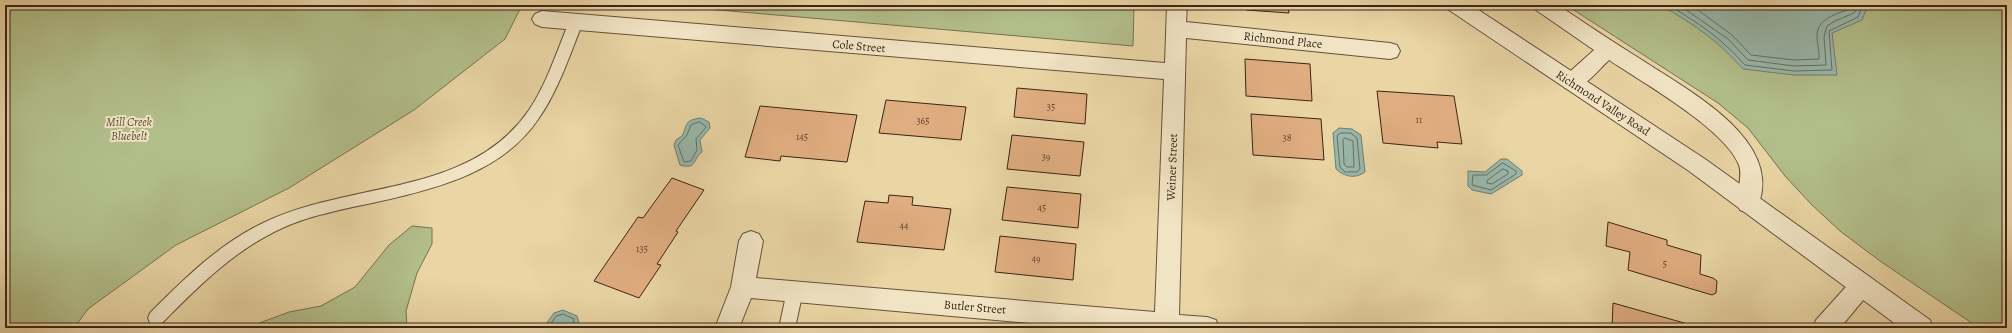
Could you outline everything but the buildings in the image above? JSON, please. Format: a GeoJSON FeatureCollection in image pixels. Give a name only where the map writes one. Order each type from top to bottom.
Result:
{"type":"FeatureCollection","features":[{"type":"Feature","properties":{"kind":"street","name":"Weiner Street"},"geometry":{"type":"LineString","coordinates":[[1167,326],[1177,5]]}},
{"type":"Feature","properties":{"kind":"street","name":"Richmond Valley Road"},"geometry":{"type":"LineString","coordinates":[[1456,5],[1697,165],[1861,286],[1921,328]]}},
{"type":"Feature","properties":{"kind":"street"},"geometry":{"type":"LineString","coordinates":[[1543,5],[1709,116],[1732,138],[1749,161],[1751,177],[1748,203]]}},
{"type":"Feature","properties":{"kind":"street","name":"Cole Street"},"geometry":{"type":"LineString","coordinates":[[542,19],[1175,72]]}},
{"type":"Feature","properties":{"kind":"street","name":"Richmond Place"},"geometry":{"type":"LineString","coordinates":[[1176,29],[1390,50]]}},
{"type":"Feature","properties":{"kind":"street"},"geometry":{"type":"LineString","coordinates":[[1572,82],[1608,49]]}},
{"type":"Feature","properties":{"kind":"street"},"geometry":{"type":"LineString","coordinates":[[727,328],[743,287],[751,241]]}},
{"type":"Feature","properties":{"kind":"street"},"geometry":{"type":"LineString","coordinates":[[1825,328],[1861,286]]}},
{"type":"Feature","properties":{"kind":"street","name":"Butler Street"},"geometry":{"type":"LineString","coordinates":[[743,287],[1167,326],[1207,328]]}},
{"type":"Feature","properties":{"kind":"lane"},"geometry":{"type":"LineString","coordinates":[[156,318],[190,284],[229,252],[269,227],[314,210],[446,179],[477,166],[502,149],[526,125],[543,99],[576,22]]}},
{"type":"Feature","properties":{"kind":"lane"},"geometry":{"type":"LineString","coordinates":[[787,328],[795,292]]}},
{"type":"Feature","properties":{"kind":"green space","name":"Mill Creek Bluebelt"},"geometry":{"type":"Polygon","coordinates":[[[5,5],[522,5],[505,39],[414,110],[289,188],[176,245],[88,309],[74,328],[5,328],[5,5]]]}},
{"type":"Feature","properties":{"kind":"green space"},"geometry":{"type":"Polygon","coordinates":[[[661,5],[1134,5],[1133,46],[661,5]]]}},
{"type":"Feature","properties":{"kind":"green space"},"geometry":{"type":"Polygon","coordinates":[[[1566,5],[2007,5],[2007,328],[1979,328],[1880,261],[1840,231],[1811,204],[1785,176],[1748,128],[1718,103],[1566,5]]]}},
{"type":"Feature","properties":{"kind":"green space"},"geometry":{"type":"Polygon","coordinates":[[[412,226],[432,228],[432,244],[417,273],[406,311],[407,328],[246,328],[289,312],[321,306],[355,287],[389,245],[412,226]]]}},
{"type":"Feature","properties":{"kind":"water"},"geometry":{"type":"Polygon","coordinates":[[[1660,5],[1868,5],[1862,20],[1832,33],[1837,75],[1794,75],[1743,69],[1724,49],[1704,33],[1660,5]]]}},
{"type":"Feature","properties":{"kind":"water"},"geometry":{"type":"Polygon","coordinates":[[[701,118],[709,122],[710,128],[700,140],[702,152],[692,165],[680,165],[674,145],[676,140],[682,136],[689,121],[701,118]]]}},
{"type":"Feature","properties":{"kind":"water"},"geometry":{"type":"Polygon","coordinates":[[[1339,128],[1352,129],[1361,135],[1365,172],[1358,176],[1346,175],[1336,169],[1333,133],[1339,128]]]}},
{"type":"Feature","properties":{"kind":"water"},"geometry":{"type":"Polygon","coordinates":[[[1501,159],[1507,159],[1522,171],[1522,175],[1491,194],[1472,190],[1468,186],[1468,171],[1485,172],[1501,159]]]}},
{"type":"Feature","properties":{"kind":"water"},"geometry":{"type":"Polygon","coordinates":[[[563,310],[577,316],[579,323],[575,328],[543,328],[554,313],[563,310]]]}}]}
